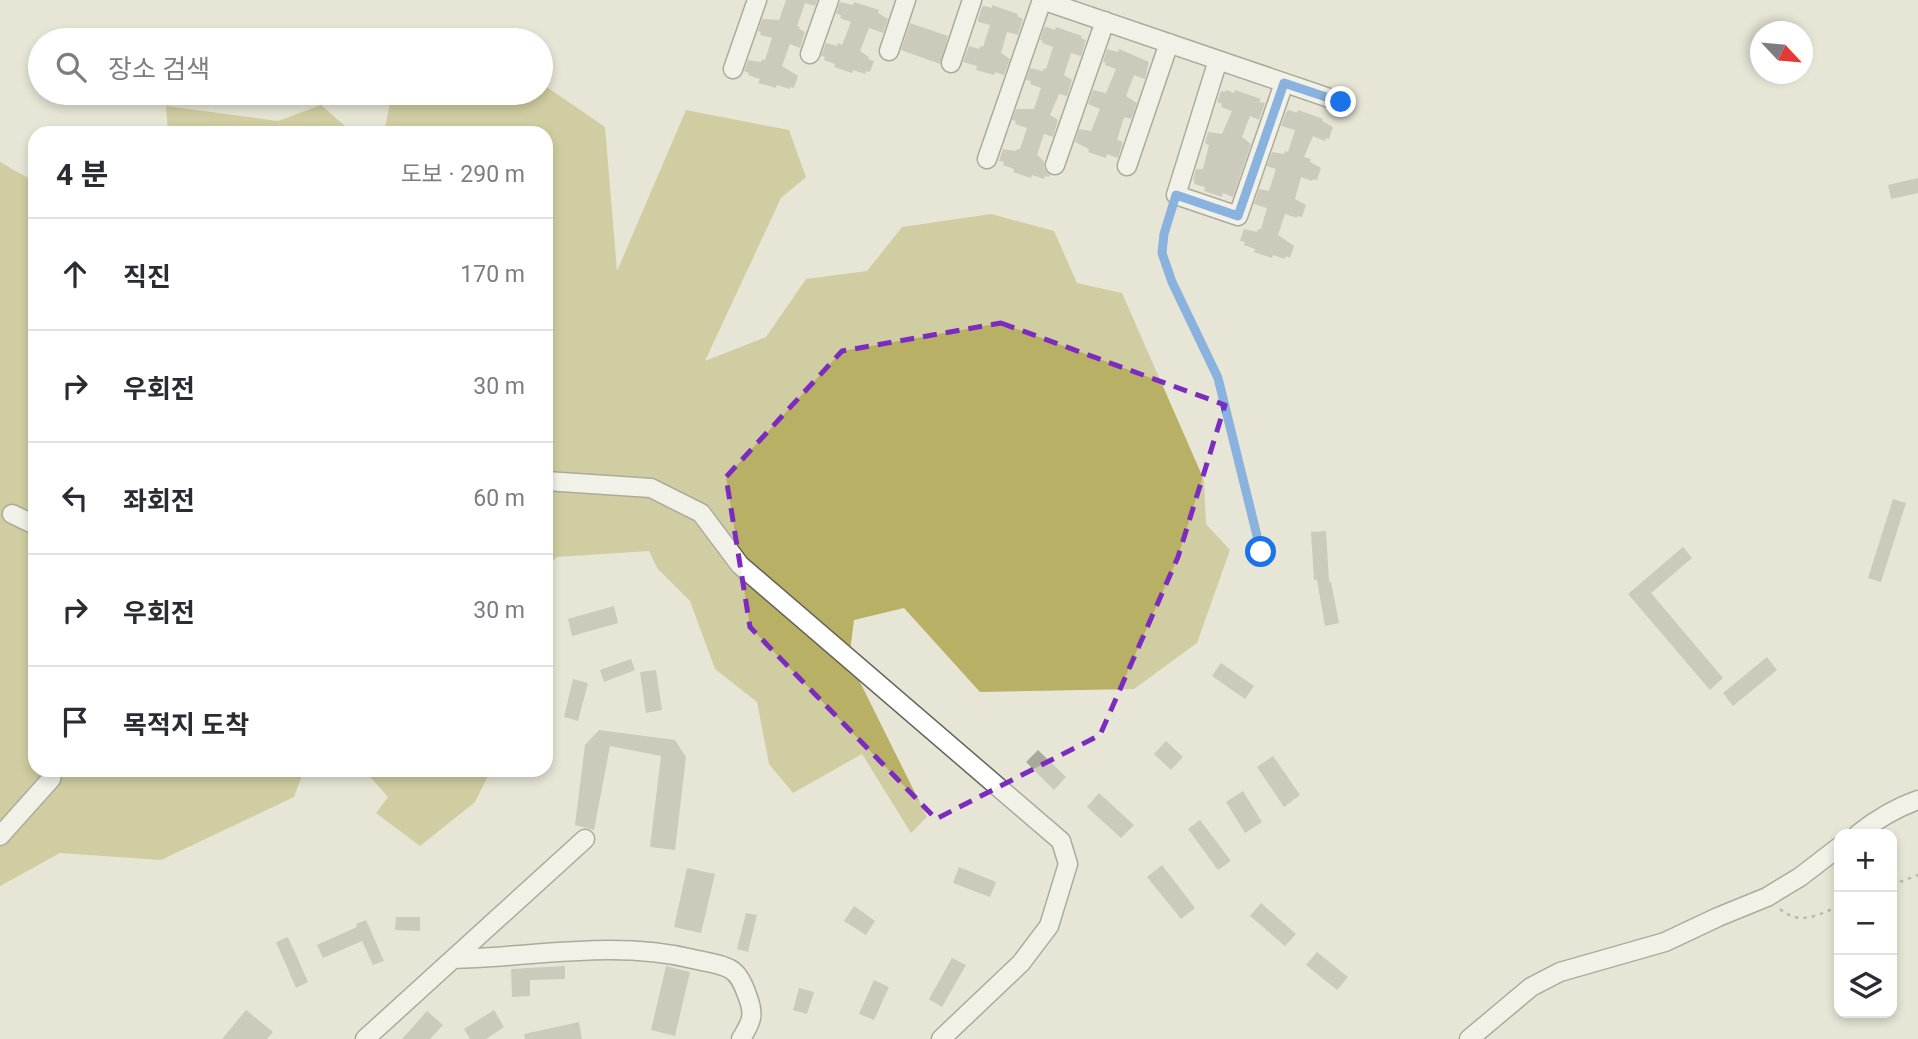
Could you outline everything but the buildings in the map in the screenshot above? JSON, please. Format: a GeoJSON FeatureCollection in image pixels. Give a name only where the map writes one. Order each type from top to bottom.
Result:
{"type":"FeatureCollection","features":[{"type":"Feature","properties":{"kind":"street"},"geometry":{"type":"LineString","coordinates":[[733,69],[757,0]]}},
{"type":"Feature","properties":{"kind":"street"},"geometry":{"type":"LineString","coordinates":[[810,54],[829,0]]}},
{"type":"Feature","properties":{"kind":"street"},"geometry":{"type":"LineString","coordinates":[[888,51],[906,0]]}},
{"type":"Feature","properties":{"kind":"street"},"geometry":{"type":"LineString","coordinates":[[951,62],[972,0]]}},
{"type":"Feature","properties":{"kind":"street"},"geometry":{"type":"LineString","coordinates":[[987,159],[1042,0],[1341,102]]}},
{"type":"Feature","properties":{"kind":"street"},"geometry":{"type":"LineString","coordinates":[[1055,165],[1105,21]]}},
{"type":"Feature","properties":{"kind":"street"},"geometry":{"type":"LineString","coordinates":[[1127,166],[1169,43]]}},
{"type":"Feature","properties":{"kind":"street"},"geometry":{"type":"LineString","coordinates":[[1218,60],[1176,195],[1238,216],[1284,83]]}},
{"type":"Feature","properties":{"kind":"street"},"geometry":{"type":"LineString","coordinates":[[553,481],[650,488],[701,513],[740,565],[1061,841],[1068,864],[1049,926],[1021,963],[942,1039]]}},
{"type":"Feature","properties":{"kind":"street"},"geometry":{"type":"LineString","coordinates":[[12,514],[28,522]]}},
{"type":"Feature","properties":{"kind":"street"},"geometry":{"type":"LineString","coordinates":[[0,836],[51,777]]}},
{"type":"Feature","properties":{"kind":"street"},"geometry":{"type":"LineString","coordinates":[[1864,829],[1899,807],[1918,800]]}},
{"type":"Feature","properties":{"kind":"street"},"geometry":{"type":"LineString","coordinates":[[365,1039],[585,839]]}},
{"type":"Feature","properties":{"kind":"street"},"geometry":{"type":"LineString","coordinates":[[1469,1039],[1531,987],[1560,972],[1665,942],[1767,897],[1800,877],[1834,850]]}},
{"type":"Feature","properties":{"kind":"street"},"geometry":{"type":"LineString","coordinates":[[453,959],[612,950],[678,955],[716,964],[732,970],[743,983],[751,1008],[752,1022],[741,1039]]}},
{"type":"Feature","properties":{"kind":"path"},"geometry":{"type":"LineString","coordinates":[[1176,195],[1164,234],[1162,253],[1172,282],[1218,378],[1261,552]]}},
{"type":"Feature","properties":{"kind":"path"},"geometry":{"type":"LineString","coordinates":[[1897,883],[1918,875]]}},
{"type":"Feature","properties":{"kind":"path"},"geometry":{"type":"LineString","coordinates":[[1767,897],[1786,914],[1797,919],[1807,919],[1834,908]]}},
{"type":"Feature","properties":{"kind":"highlighted area"},"geometry":{"type":"Polygon","coordinates":[[[1001,323],[1225,405],[1178,557],[1100,735],[936,819],[750,627],[726,477],[842,351],[1001,323]]]}},
{"type":"Feature","properties":{"kind":"shaded area"},"geometry":{"type":"Polygon","coordinates":[[[553,91],[605,127],[617,271],[686,110],[789,130],[806,177],[781,198],[705,361],[766,337],[806,279],[867,271],[902,227],[991,214],[1054,231],[1077,283],[1122,293],[1204,480],[1206,524],[1230,550],[1197,643],[1134,689],[980,692],[904,608],[854,620],[849,660],[927,817],[911,833],[862,754],[793,793],[769,764],[757,702],[715,669],[690,601],[657,568],[649,551],[557,557],[553,561],[553,126],[385,126],[390,105],[553,105],[553,91]]]}},
{"type":"Feature","properties":{"kind":"shaded area"},"geometry":{"type":"Polygon","coordinates":[[[321,105],[345,126],[167,126],[166,106],[278,121],[321,105]]]}},
{"type":"Feature","properties":{"kind":"shaded area"},"geometry":{"type":"Polygon","coordinates":[[[0,162],[28,178],[28,777],[301,777],[294,797],[161,860],[60,853],[0,886],[0,162]]]}},
{"type":"Feature","properties":{"kind":"shaded area"},"geometry":{"type":"Polygon","coordinates":[[[370,777],[488,777],[475,802],[420,846],[376,813],[388,797],[370,777]]]}},
{"type":"Feature","properties":{"kind":"route"},"geometry":{"type":"LineString","coordinates":[[1261,552],[1218,378],[1172,282],[1162,253],[1164,234],[1176,195],[1238,216],[1284,83],[1341,102]]}}]}
